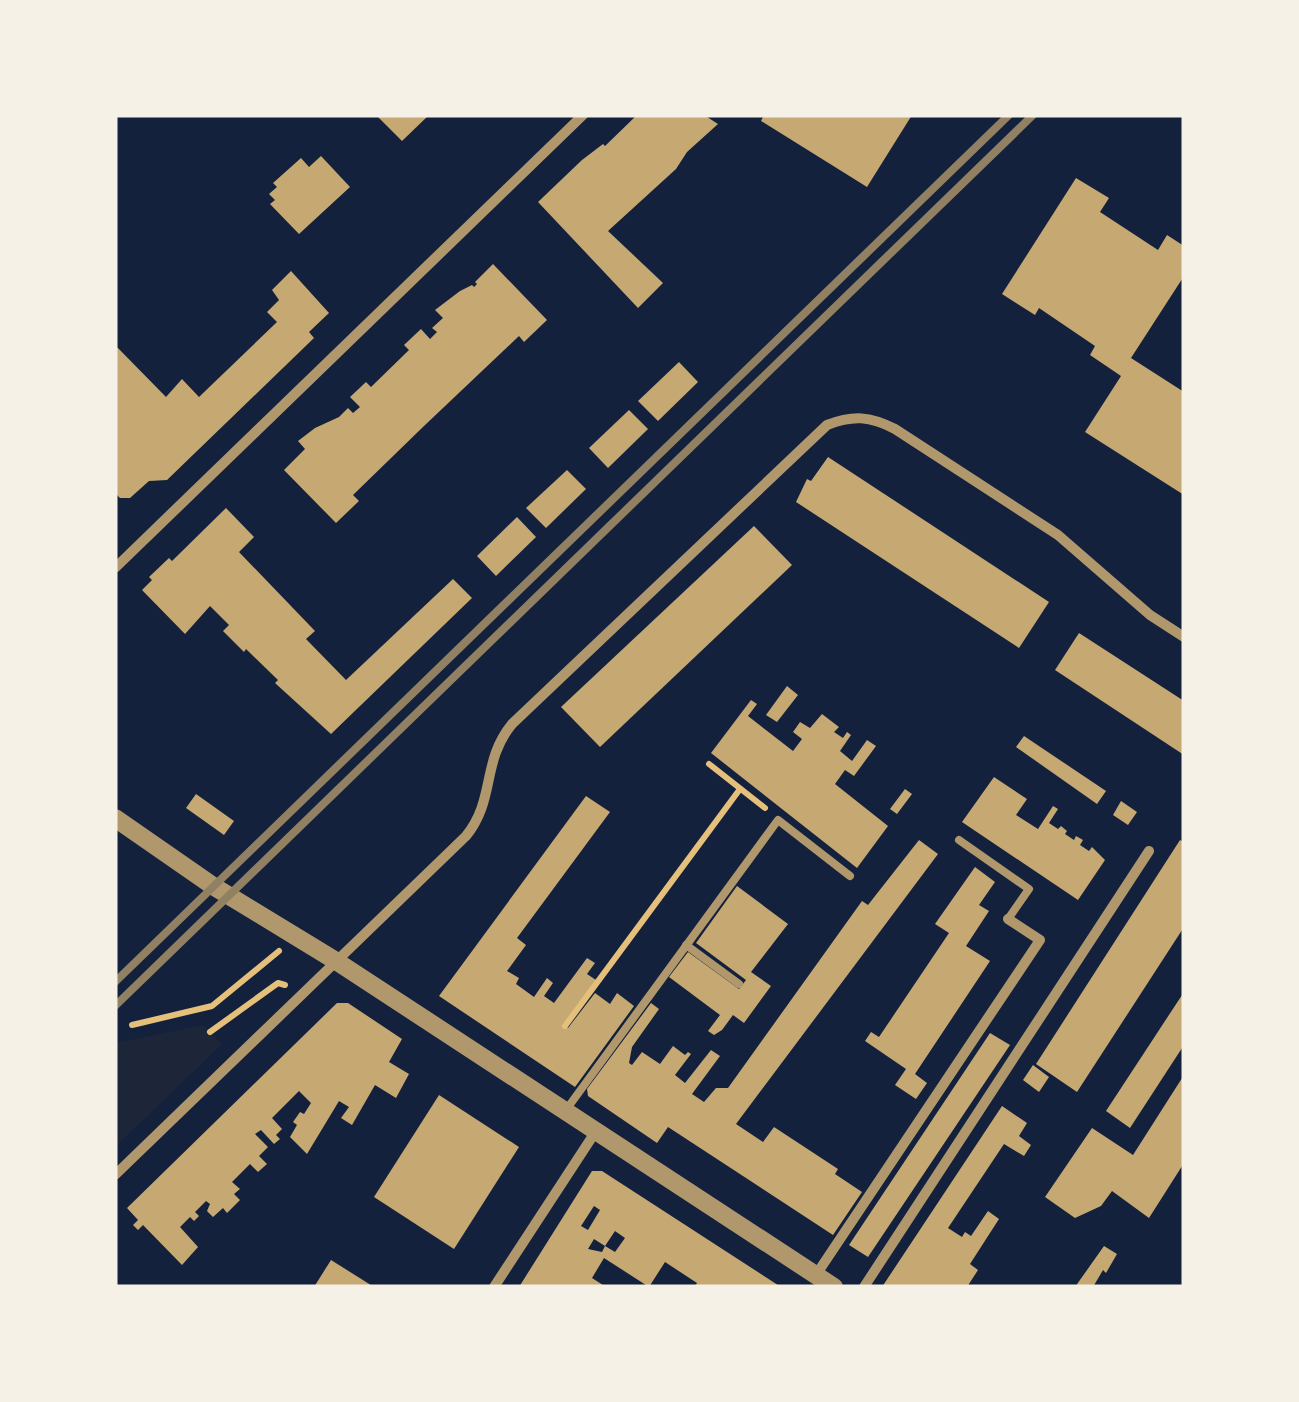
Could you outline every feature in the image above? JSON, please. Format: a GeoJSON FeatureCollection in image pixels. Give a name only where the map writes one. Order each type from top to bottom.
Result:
{"type":"FeatureCollection","features":[{"type":"Feature","properties":{"kind":"street"},"geometry":{"type":"LineString","coordinates":[[115,568],[583,115]]}},
{"type":"Feature","properties":{"kind":"street"},"geometry":{"type":"LineString","coordinates":[[115,1175],[478,821],[486,803],[494,752],[512,724],[814,434],[843,419],[875,419],[985,486],[1058,535],[1150,615],[1184,636]]}},
{"type":"Feature","properties":{"kind":"street"},"geometry":{"type":"LineString","coordinates":[[118,826],[336,961],[834,1287]]}},
{"type":"Feature","properties":{"kind":"street"},"geometry":{"type":"LineString","coordinates":[[864,1287],[1148,851]]}},
{"type":"Feature","properties":{"kind":"street"},"geometry":{"type":"LineString","coordinates":[[816,1275],[1040,940],[1008,919]]}},
{"type":"Feature","properties":{"kind":"street"},"geometry":{"type":"LineString","coordinates":[[494,1287],[596,1131]]}},
{"type":"Feature","properties":{"kind":"lane"},"geometry":{"type":"LineString","coordinates":[[566,1110],[778,820],[850,876]]}},
{"type":"Feature","properties":{"kind":"lane"},"geometry":{"type":"LineString","coordinates":[[959,840],[1029,889],[1008,919]]}},
{"type":"Feature","properties":{"kind":"lane"},"geometry":{"type":"LineString","coordinates":[[686,945],[739,984]]}},
{"type":"Feature","properties":{"kind":"path"},"geometry":{"type":"LineString","coordinates":[[709,764],[774,814]]}},
{"type":"Feature","properties":{"kind":"path"},"geometry":{"type":"LineString","coordinates":[[565,1026],[740,790]]}},
{"type":"Feature","properties":{"kind":"path"},"geometry":{"type":"LineString","coordinates":[[132,1025],[212,1006],[299,938]]}},
{"type":"Feature","properties":{"kind":"path"},"geometry":{"type":"LineString","coordinates":[[210,1032],[278,983],[305,991]]}},
{"type":"Feature","properties":{"kind":"shaded area"},"geometry":{"type":"Polygon","coordinates":[[[204,1025],[222,1044],[115,1147],[115,1043],[204,1025]]]}},
{"type":"Feature","properties":{"kind":"building"},"geometry":{"type":"Polygon","coordinates":[[[376,115],[429,115],[402,141],[376,115]]]}},
{"type":"Feature","properties":{"kind":"building"},"geometry":{"type":"Polygon","coordinates":[[[637,115],[704,115],[718,124],[608,231],[663,283],[638,308],[538,202],[637,115]]]}},
{"type":"Feature","properties":{"kind":"building"},"geometry":{"type":"Polygon","coordinates":[[[764,115],[912,115],[867,187],[761,121],[764,115]]]}},
{"type":"Feature","properties":{"kind":"building"},"geometry":{"type":"Polygon","coordinates":[[[321,156],[350,187],[299,234],[270,204],[275,200],[269,194],[277,187],[273,183],[301,158],[309,167],[321,156]]]}},
{"type":"Feature","properties":{"kind":"building"},"geometry":{"type":"Polygon","coordinates":[[[1076,178],[1109,198],[1100,212],[1158,250],[1167,235],[1184,246],[1184,276],[1131,358],[1184,392],[1184,495],[1085,432],[1121,376],[1090,355],[1095,346],[1039,308],[1035,315],[1002,294],[1076,178]]]}},
{"type":"Feature","properties":{"kind":"building"},"geometry":{"type":"Polygon","coordinates":[[[493,264],[547,320],[524,342],[519,336],[424,426],[353,495],[359,501],[336,523],[284,470],[305,449],[298,441],[348,408],[353,413],[360,407],[350,397],[366,382],[371,387],[409,350],[404,345],[421,329],[430,339],[437,332],[432,328],[443,318],[435,310],[460,291],[474,287],[493,264]]]}},
{"type":"Feature","properties":{"kind":"building"},"geometry":{"type":"Polygon","coordinates":[[[291,271],[329,313],[309,332],[314,338],[167,480],[149,481],[130,498],[120,498],[115,493],[115,345],[166,397],[182,379],[199,397],[277,322],[267,312],[279,300],[272,290],[291,271]]]}},
{"type":"Feature","properties":{"kind":"building"},"geometry":{"type":"Polygon","coordinates":[[[679,362],[698,382],[658,421],[638,401],[679,362]]]}},
{"type":"Feature","properties":{"kind":"building"},"geometry":{"type":"Polygon","coordinates":[[[629,410],[648,429],[608,468],[589,448],[629,410]]]}},
{"type":"Feature","properties":{"kind":"building"},"geometry":{"type":"Polygon","coordinates":[[[828,457],[1049,602],[1019,648],[796,502],[807,479],[811,481],[828,457]]]}},
{"type":"Feature","properties":{"kind":"building"},"geometry":{"type":"Polygon","coordinates":[[[567,470],[586,489],[546,528],[526,508],[567,470]]]}},
{"type":"Feature","properties":{"kind":"building"},"geometry":{"type":"Polygon","coordinates":[[[226,508],[254,537],[239,552],[315,631],[306,639],[346,680],[453,579],[472,598],[331,734],[223,631],[229,625],[210,606],[185,634],[142,590],[152,580],[149,577],[169,558],[172,561],[226,508]]]}},
{"type":"Feature","properties":{"kind":"building"},"geometry":{"type":"Polygon","coordinates":[[[517,517],[536,537],[496,576],[477,556],[517,517]]]}},
{"type":"Feature","properties":{"kind":"building"},"geometry":{"type":"Polygon","coordinates":[[[754,526],[792,565],[600,747],[561,707],[754,526]]]}},
{"type":"Feature","properties":{"kind":"building"},"geometry":{"type":"Polygon","coordinates":[[[1079,633],[1184,701],[1184,755],[1055,670],[1079,633]]]}},
{"type":"Feature","properties":{"kind":"building"},"geometry":{"type":"Polygon","coordinates":[[[787,686],[798,695],[777,722],[766,715],[787,686]]]}},
{"type":"Feature","properties":{"kind":"building"},"geometry":{"type":"Polygon","coordinates":[[[751,700],[757,704],[748,716],[793,751],[802,739],[793,732],[800,722],[810,728],[822,714],[839,727],[834,732],[843,738],[847,732],[851,735],[840,751],[852,761],[867,740],[876,746],[854,776],[845,770],[835,784],[888,826],[857,868],[711,753],[751,700]]]}},
{"type":"Feature","properties":{"kind":"building"},"geometry":{"type":"Polygon","coordinates":[[[1024,736],[1106,791],[1097,804],[1016,747],[1024,736]]]}},
{"type":"Feature","properties":{"kind":"building"},"geometry":{"type":"Polygon","coordinates":[[[994,777],[1027,799],[1016,815],[1038,829],[1053,806],[1058,809],[1049,823],[1058,829],[1061,826],[1074,840],[1076,836],[1083,840],[1080,845],[1089,851],[1092,847],[1105,860],[1078,900],[962,822],[994,777]]]}},
{"type":"Feature","properties":{"kind":"building"},"geometry":{"type":"Polygon","coordinates":[[[905,789],[912,794],[897,814],[890,809],[905,789]]]}},
{"type":"Feature","properties":{"kind":"building"},"geometry":{"type":"Polygon","coordinates":[[[196,794],[234,821],[224,835],[186,808],[196,794]]]}},
{"type":"Feature","properties":{"kind":"building"},"geometry":{"type":"Polygon","coordinates":[[[586,796],[610,812],[517,938],[526,945],[507,971],[519,978],[516,984],[534,997],[547,978],[553,983],[544,996],[554,1003],[587,958],[595,963],[587,974],[596,980],[563,1025],[568,1028],[595,993],[610,1004],[617,993],[634,1006],[575,1087],[439,996],[586,796]]]}},
{"type":"Feature","properties":{"kind":"building"},"geometry":{"type":"Polygon","coordinates":[[[1121,801],[1137,812],[1128,825],[1113,815],[1121,801]]]}},
{"type":"Feature","properties":{"kind":"building"},"geometry":{"type":"Polygon","coordinates":[[[919,840],[938,854],[736,1124],[763,1142],[774,1127],[838,1169],[835,1174],[862,1192],[833,1235],[668,1127],[657,1143],[588,1096],[587,1089],[651,1003],[659,1009],[632,1047],[629,1063],[632,1065],[642,1052],[660,1064],[673,1046],[685,1055],[691,1054],[675,1075],[685,1083],[711,1050],[720,1056],[692,1094],[704,1102],[716,1088],[728,1088],[862,901],[868,905],[919,840]]]}},
{"type":"Feature","properties":{"kind":"building"},"geometry":{"type":"Polygon","coordinates":[[[1180,840],[1184,842],[1184,927],[1077,1092],[1036,1064],[1180,840]]]}},
{"type":"Feature","properties":{"kind":"building"},"geometry":{"type":"Polygon","coordinates":[[[975,867],[995,882],[979,905],[989,911],[966,946],[990,961],[915,1074],[927,1083],[916,1099],[895,1085],[906,1069],[865,1041],[871,1032],[879,1037],[949,933],[935,924],[975,867]]]}},
{"type":"Feature","properties":{"kind":"building"},"geometry":{"type":"Polygon","coordinates":[[[737,886],[788,924],[751,972],[771,986],[744,1023],[733,1015],[714,1035],[708,1031],[720,1015],[669,977],[688,952],[739,989],[746,980],[696,943],[737,886]]]}},
{"type":"Feature","properties":{"kind":"building"},"geometry":{"type":"Polygon","coordinates":[[[1184,992],[1184,1045],[1130,1128],[1106,1111],[1184,992]]]}},
{"type":"Feature","properties":{"kind":"building"},"geometry":{"type":"Polygon","coordinates":[[[337,1003],[348,1003],[402,1039],[389,1062],[409,1074],[396,1098],[375,1085],[352,1125],[341,1118],[349,1107],[339,1101],[307,1154],[290,1137],[297,1125],[293,1122],[311,1103],[299,1091],[272,1118],[282,1129],[276,1135],[280,1139],[274,1144],[261,1130],[255,1134],[268,1147],[259,1156],[267,1164],[258,1172],[250,1164],[232,1182],[240,1189],[234,1194],[240,1200],[227,1213],[223,1208],[213,1217],[207,1211],[210,1204],[206,1201],[195,1212],[199,1216],[194,1221],[190,1217],[180,1227],[198,1247],[182,1265],[143,1225],[138,1230],[133,1225],[138,1220],[127,1208],[337,1003]]]}},
{"type":"Feature","properties":{"kind":"building"},"geometry":{"type":"Polygon","coordinates":[[[990,1033],[1010,1045],[868,1257],[849,1245],[990,1033]]]}},
{"type":"Feature","properties":{"kind":"building"},"geometry":{"type":"Polygon","coordinates":[[[1033,1065],[1049,1077],[1039,1092],[1023,1080],[1033,1065]]]}},
{"type":"Feature","properties":{"kind":"building"},"geometry":{"type":"Polygon","coordinates":[[[1184,1075],[1184,1163],[1149,1218],[1112,1191],[1101,1206],[1075,1218],[1045,1197],[1092,1128],[1133,1155],[1184,1075]]]}},
{"type":"Feature","properties":{"kind":"building"},"geometry":{"type":"Polygon","coordinates":[[[439,1095],[519,1147],[454,1249],[374,1197],[439,1095]]]}},
{"type":"Feature","properties":{"kind":"building"},"geometry":{"type":"Polygon","coordinates":[[[1002,1106],[1027,1123],[1019,1136],[1031,1145],[1024,1156],[1004,1144],[948,1228],[962,1237],[965,1232],[971,1236],[988,1211],[999,1219],[970,1264],[978,1270],[967,1287],[882,1287],[1002,1106]]]}},
{"type":"Feature","properties":{"kind":"building"},"geometry":{"type":"Polygon","coordinates":[[[592,1171],[602,1171],[781,1287],[695,1287],[697,1283],[665,1262],[649,1287],[604,1258],[592,1278],[606,1287],[519,1287],[592,1171]],[[594,1206],[581,1226],[588,1230],[600,1210],[594,1206]],[[615,1231],[605,1246],[615,1252],[625,1238],[615,1231]],[[594,1239],[588,1249],[602,1252],[605,1246],[594,1239]]]}},
{"type":"Feature","properties":{"kind":"building"},"geometry":{"type":"Polygon","coordinates":[[[1104,1246],[1117,1254],[1106,1273],[1103,1270],[1093,1287],[1075,1287],[1104,1246]]]}},
{"type":"Feature","properties":{"kind":"building"},"geometry":{"type":"Polygon","coordinates":[[[331,1260],[374,1287],[314,1287],[331,1260]]]}},
{"type":"Feature","properties":{"kind":"railway"},"geometry":{"type":"LineString","coordinates":[[115,982],[1009,115]]}},
{"type":"Feature","properties":{"kind":"railway"},"geometry":{"type":"LineString","coordinates":[[115,1006],[1033,115]]}}]}
